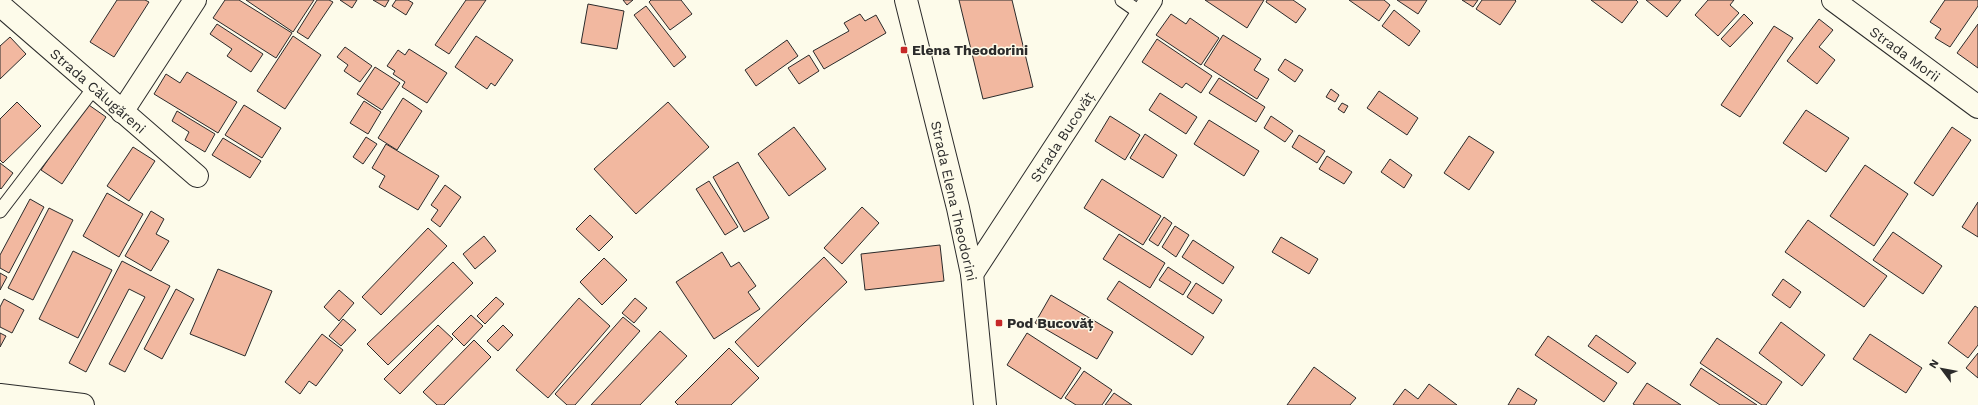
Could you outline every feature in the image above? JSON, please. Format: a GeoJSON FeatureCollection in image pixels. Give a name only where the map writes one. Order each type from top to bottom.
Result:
{"type":"FeatureCollection","features":[{"type":"Feature","properties":{"kind":"street"},"geometry":{"type":"LineString","coordinates":[[122,112],[195,0]]}},
{"type":"Feature","properties":{"kind":"street","name":"Strada Elena Theodorini"},"geometry":{"type":"LineString","coordinates":[[906,0],[958,208],[972,274],[985,405]]}},
{"type":"Feature","properties":{"kind":"street","name":"Strada Morii"},"geometry":{"type":"LineString","coordinates":[[1833,0],[1978,107]]}},
{"type":"Feature","properties":{"kind":"street","name":"Strada Călugăreni"},"geometry":{"type":"LineString","coordinates":[[0,5],[197,176]]}},
{"type":"Feature","properties":{"kind":"street","name":"Strada Bucovăț"},"geometry":{"type":"LineString","coordinates":[[972,274],[1147,7]]}},
{"type":"Feature","properties":{"kind":"street"},"geometry":{"type":"LineString","coordinates":[[0,395],[83,405]]}},
{"type":"Feature","properties":{"kind":"lane"},"geometry":{"type":"LineString","coordinates":[[1122,0],[1147,7]]}},
{"type":"Feature","properties":{"kind":"lane"},"geometry":{"type":"LineString","coordinates":[[0,211],[94,88]]}},
{"type":"Feature","properties":{"kind":"building"},"geometry":{"type":"Polygon","coordinates":[[[117,0],[145,0],[149,2],[114,57],[90,42],[117,0]]]}},
{"type":"Feature","properties":{"kind":"building"},"geometry":{"type":"Polygon","coordinates":[[[225,0],[239,0],[292,33],[276,58],[213,18],[225,0]]]}},
{"type":"Feature","properties":{"kind":"building"},"geometry":{"type":"Polygon","coordinates":[[[246,0],[314,0],[293,32],[246,0]]]}},
{"type":"Feature","properties":{"kind":"building"},"geometry":{"type":"Polygon","coordinates":[[[317,0],[329,0],[333,2],[308,39],[297,32],[317,0]]]}},
{"type":"Feature","properties":{"kind":"building"},"geometry":{"type":"Polygon","coordinates":[[[340,0],[357,0],[352,8],[340,0]]]}},
{"type":"Feature","properties":{"kind":"building"},"geometry":{"type":"Polygon","coordinates":[[[373,0],[389,0],[385,7],[373,0]]]}},
{"type":"Feature","properties":{"kind":"building"},"geometry":{"type":"Polygon","coordinates":[[[396,0],[408,0],[413,3],[406,15],[392,6],[396,0]]]}},
{"type":"Feature","properties":{"kind":"building"},"geometry":{"type":"Polygon","coordinates":[[[466,0],[486,0],[449,54],[435,45],[466,0]]]}},
{"type":"Feature","properties":{"kind":"building"},"geometry":{"type":"Polygon","coordinates":[[[623,0],[633,0],[627,5],[623,0]]]}},
{"type":"Feature","properties":{"kind":"building"},"geometry":{"type":"Polygon","coordinates":[[[651,0],[681,0],[692,14],[670,30],[649,2],[651,0]]]}},
{"type":"Feature","properties":{"kind":"building"},"geometry":{"type":"Polygon","coordinates":[[[959,0],[1012,0],[1033,87],[983,99],[959,0]]]}},
{"type":"Feature","properties":{"kind":"building"},"geometry":{"type":"Polygon","coordinates":[[[1205,0],[1264,0],[1247,28],[1205,0]]]}},
{"type":"Feature","properties":{"kind":"building"},"geometry":{"type":"Polygon","coordinates":[[[1267,0],[1293,0],[1306,9],[1296,23],[1266,2],[1267,0]]]}},
{"type":"Feature","properties":{"kind":"building"},"geometry":{"type":"Polygon","coordinates":[[[1349,0],[1384,0],[1390,5],[1379,21],[1349,0]]]}},
{"type":"Feature","properties":{"kind":"building"},"geometry":{"type":"Polygon","coordinates":[[[1397,0],[1427,0],[1418,14],[1397,0]]]}},
{"type":"Feature","properties":{"kind":"building"},"geometry":{"type":"Polygon","coordinates":[[[1462,0],[1478,0],[1473,7],[1462,0]]]}},
{"type":"Feature","properties":{"kind":"building"},"geometry":{"type":"Polygon","coordinates":[[[1482,0],[1516,1],[1500,25],[1476,9],[1482,0]]]}},
{"type":"Feature","properties":{"kind":"building"},"geometry":{"type":"Polygon","coordinates":[[[1591,0],[1636,0],[1638,2],[1622,23],[1591,0]]]}},
{"type":"Feature","properties":{"kind":"building"},"geometry":{"type":"Polygon","coordinates":[[[1646,0],[1681,0],[1667,17],[1646,0]]]}},
{"type":"Feature","properties":{"kind":"building"},"geometry":{"type":"Polygon","coordinates":[[[1708,0],[1734,0],[1730,5],[1739,13],[1718,36],[1695,15],[1708,0]]]}},
{"type":"Feature","properties":{"kind":"building"},"geometry":{"type":"Polygon","coordinates":[[[1945,0],[1978,0],[1978,6],[1950,47],[1935,38],[1941,29],[1930,22],[1945,0]]]}},
{"type":"Feature","properties":{"kind":"building"},"geometry":{"type":"Polygon","coordinates":[[[588,4],[624,11],[617,49],[581,43],[588,4]]]}},
{"type":"Feature","properties":{"kind":"building"},"geometry":{"type":"Polygon","coordinates":[[[646,6],[686,57],[674,67],[634,15],[646,6]]]}},
{"type":"Feature","properties":{"kind":"building"},"geometry":{"type":"Polygon","coordinates":[[[1394,10],[1420,31],[1409,46],[1382,26],[1394,10]]]}},
{"type":"Feature","properties":{"kind":"building"},"geometry":{"type":"Polygon","coordinates":[[[860,14],[865,21],[876,15],[886,33],[824,69],[813,51],[849,31],[844,23],[860,14]]]}},
{"type":"Feature","properties":{"kind":"building"},"geometry":{"type":"Polygon","coordinates":[[[1171,14],[1186,24],[1190,18],[1219,38],[1201,65],[1156,35],[1171,14]]]}},
{"type":"Feature","properties":{"kind":"building"},"geometry":{"type":"Polygon","coordinates":[[[1744,14],[1753,23],[1730,47],[1721,39],[1744,14]]]}},
{"type":"Feature","properties":{"kind":"building"},"geometry":{"type":"Polygon","coordinates":[[[1819,19],[1833,30],[1819,47],[1835,60],[1817,84],[1787,61],[1819,19]]]}},
{"type":"Feature","properties":{"kind":"building"},"geometry":{"type":"Polygon","coordinates":[[[217,24],[263,54],[251,72],[227,56],[232,49],[210,34],[217,24]]]}},
{"type":"Feature","properties":{"kind":"building"},"geometry":{"type":"Polygon","coordinates":[[[1978,24],[1978,68],[1957,53],[1978,24]]]}},
{"type":"Feature","properties":{"kind":"building"},"geometry":{"type":"Polygon","coordinates":[[[1774,26],[1793,38],[1740,117],[1721,105],[1774,26]]]}},
{"type":"Feature","properties":{"kind":"building"},"geometry":{"type":"Polygon","coordinates":[[[1223,35],[1261,59],[1254,70],[1269,79],[1257,99],[1204,65],[1223,35]]]}},
{"type":"Feature","properties":{"kind":"building"},"geometry":{"type":"Polygon","coordinates":[[[293,36],[321,55],[285,109],[257,91],[293,36]]]}},
{"type":"Feature","properties":{"kind":"building"},"geometry":{"type":"Polygon","coordinates":[[[476,36],[513,60],[495,86],[491,83],[487,89],[455,67],[476,36]]]}},
{"type":"Feature","properties":{"kind":"building"},"geometry":{"type":"Polygon","coordinates":[[[10,37],[26,54],[0,79],[0,46],[10,37]]]}},
{"type":"Feature","properties":{"kind":"building"},"geometry":{"type":"Polygon","coordinates":[[[1157,39],[1212,76],[1201,93],[1186,83],[1182,88],[1142,62],[1157,39]]]}},
{"type":"Feature","properties":{"kind":"building"},"geometry":{"type":"Polygon","coordinates":[[[787,40],[798,56],[756,86],[745,70],[787,40]]]}},
{"type":"Feature","properties":{"kind":"building"},"geometry":{"type":"Polygon","coordinates":[[[345,47],[372,66],[360,82],[344,71],[348,65],[337,57],[345,47]]]}},
{"type":"Feature","properties":{"kind":"building"},"geometry":{"type":"Polygon","coordinates":[[[409,49],[447,73],[427,103],[402,87],[405,82],[393,74],[395,71],[387,66],[398,50],[405,55],[409,49]]]}},
{"type":"Feature","properties":{"kind":"building"},"geometry":{"type":"Polygon","coordinates":[[[809,55],[819,71],[799,84],[788,68],[809,55]]]}},
{"type":"Feature","properties":{"kind":"building"},"geometry":{"type":"Polygon","coordinates":[[[1285,59],[1303,70],[1295,82],[1278,70],[1285,59]]]}},
{"type":"Feature","properties":{"kind":"building"},"geometry":{"type":"Polygon","coordinates":[[[375,67],[400,83],[382,110],[357,94],[375,67]]]}},
{"type":"Feature","properties":{"kind":"building"},"geometry":{"type":"Polygon","coordinates":[[[187,72],[237,102],[218,133],[154,94],[166,74],[180,83],[187,72]]]}},
{"type":"Feature","properties":{"kind":"building"},"geometry":{"type":"Polygon","coordinates":[[[1219,78],[1265,107],[1256,122],[1209,93],[1219,78]]]}},
{"type":"Feature","properties":{"kind":"building"},"geometry":{"type":"Polygon","coordinates":[[[1331,89],[1339,95],[1335,102],[1326,97],[1331,89]]]}},
{"type":"Feature","properties":{"kind":"building"},"geometry":{"type":"Polygon","coordinates":[[[1379,91],[1418,118],[1407,135],[1367,108],[1379,91]]]}},
{"type":"Feature","properties":{"kind":"building"},"geometry":{"type":"Polygon","coordinates":[[[1160,93],[1197,117],[1186,134],[1149,110],[1160,93]]]}},
{"type":"Feature","properties":{"kind":"building"},"geometry":{"type":"Polygon","coordinates":[[[403,98],[422,111],[397,150],[378,138],[403,98]]]}},
{"type":"Feature","properties":{"kind":"building"},"geometry":{"type":"Polygon","coordinates":[[[364,101],[381,112],[368,134],[350,123],[364,101]]]}},
{"type":"Feature","properties":{"kind":"building"},"geometry":{"type":"Polygon","coordinates":[[[17,102],[41,126],[3,163],[0,160],[0,119],[17,102]]]}},
{"type":"Feature","properties":{"kind":"building"},"geometry":{"type":"Polygon","coordinates":[[[668,102],[709,147],[636,214],[594,169],[668,102]]]}},
{"type":"Feature","properties":{"kind":"building"},"geometry":{"type":"Polygon","coordinates":[[[86,103],[106,117],[62,184],[41,170],[86,103]]]}},
{"type":"Feature","properties":{"kind":"building"},"geometry":{"type":"Polygon","coordinates":[[[1342,103],[1348,106],[1344,113],[1338,109],[1342,103]]]}},
{"type":"Feature","properties":{"kind":"building"},"geometry":{"type":"Polygon","coordinates":[[[244,105],[281,128],[262,158],[225,135],[244,105]]]}},
{"type":"Feature","properties":{"kind":"building"},"geometry":{"type":"Polygon","coordinates":[[[1806,110],[1849,138],[1826,172],[1783,143],[1806,110]]]}},
{"type":"Feature","properties":{"kind":"building"},"geometry":{"type":"Polygon","coordinates":[[[177,111],[215,134],[205,152],[185,140],[189,132],[172,121],[177,111]]]}},
{"type":"Feature","properties":{"kind":"building"},"geometry":{"type":"Polygon","coordinates":[[[1110,116],[1140,135],[1125,160],[1095,141],[1110,116]]]}},
{"type":"Feature","properties":{"kind":"building"},"geometry":{"type":"Polygon","coordinates":[[[1271,116],[1293,131],[1285,142],[1264,128],[1271,116]]]}},
{"type":"Feature","properties":{"kind":"building"},"geometry":{"type":"Polygon","coordinates":[[[1209,120],[1259,151],[1244,176],[1194,144],[1209,120]]]}},
{"type":"Feature","properties":{"kind":"building"},"geometry":{"type":"Polygon","coordinates":[[[794,127],[826,169],[789,196],[758,154],[794,127]]]}},
{"type":"Feature","properties":{"kind":"building"},"geometry":{"type":"Polygon","coordinates":[[[1952,127],[1971,140],[1933,196],[1914,183],[1952,127]]]}},
{"type":"Feature","properties":{"kind":"building"},"geometry":{"type":"Polygon","coordinates":[[[1145,134],[1177,155],[1163,178],[1130,158],[1145,134]]]}},
{"type":"Feature","properties":{"kind":"building"},"geometry":{"type":"Polygon","coordinates":[[[1299,135],[1325,151],[1317,163],[1292,147],[1299,135]]]}},
{"type":"Feature","properties":{"kind":"building"},"geometry":{"type":"Polygon","coordinates":[[[1469,136],[1494,152],[1469,190],[1444,173],[1469,136]]]}},
{"type":"Feature","properties":{"kind":"building"},"geometry":{"type":"Polygon","coordinates":[[[366,137],[377,144],[363,164],[353,157],[366,137]]]}},
{"type":"Feature","properties":{"kind":"building"},"geometry":{"type":"Polygon","coordinates":[[[223,138],[261,161],[250,178],[212,155],[223,138]]]}},
{"type":"Feature","properties":{"kind":"building"},"geometry":{"type":"Polygon","coordinates":[[[386,144],[439,176],[418,210],[379,187],[385,176],[372,168],[386,144]]]}},
{"type":"Feature","properties":{"kind":"building"},"geometry":{"type":"Polygon","coordinates":[[[133,147],[155,161],[129,201],[107,186],[133,147]]]}},
{"type":"Feature","properties":{"kind":"building"},"geometry":{"type":"Polygon","coordinates":[[[1327,156],[1352,172],[1344,184],[1319,169],[1327,156]]]}},
{"type":"Feature","properties":{"kind":"building"},"geometry":{"type":"Polygon","coordinates":[[[1390,159],[1412,175],[1404,188],[1381,172],[1390,159]]]}},
{"type":"Feature","properties":{"kind":"building"},"geometry":{"type":"Polygon","coordinates":[[[738,162],[769,218],[744,232],[713,177],[738,162]]]}},
{"type":"Feature","properties":{"kind":"building"},"geometry":{"type":"Polygon","coordinates":[[[0,163],[13,173],[1,189],[0,188],[0,163]]]}},
{"type":"Feature","properties":{"kind":"building"},"geometry":{"type":"Polygon","coordinates":[[[1865,165],[1908,194],[1874,246],[1830,216],[1865,165]]]}},
{"type":"Feature","properties":{"kind":"building"},"geometry":{"type":"Polygon","coordinates":[[[1102,179],[1161,216],[1143,245],[1084,208],[1102,179]]]}},
{"type":"Feature","properties":{"kind":"building"},"geometry":{"type":"Polygon","coordinates":[[[709,181],[738,227],[725,235],[696,189],[709,181]]]}},
{"type":"Feature","properties":{"kind":"building"},"geometry":{"type":"Polygon","coordinates":[[[445,185],[461,197],[440,227],[431,220],[438,210],[431,205],[445,185]]]}},
{"type":"Feature","properties":{"kind":"building"},"geometry":{"type":"Polygon","coordinates":[[[107,193],[143,214],[119,257],[83,236],[107,193]]]}},
{"type":"Feature","properties":{"kind":"building"},"geometry":{"type":"Polygon","coordinates":[[[30,199],[44,207],[9,273],[0,268],[0,255],[30,199]]]}},
{"type":"Feature","properties":{"kind":"building"},"geometry":{"type":"Polygon","coordinates":[[[1978,202],[1978,237],[1962,227],[1978,202]]]}},
{"type":"Feature","properties":{"kind":"building"},"geometry":{"type":"Polygon","coordinates":[[[862,207],[879,223],[842,264],[824,248],[862,207]]]}},
{"type":"Feature","properties":{"kind":"building"},"geometry":{"type":"Polygon","coordinates":[[[49,208],[73,220],[33,300],[8,288],[49,208]]]}},
{"type":"Feature","properties":{"kind":"building"},"geometry":{"type":"Polygon","coordinates":[[[151,211],[164,219],[156,234],[169,241],[151,271],[125,256],[151,211]]]}},
{"type":"Feature","properties":{"kind":"building"},"geometry":{"type":"Polygon","coordinates":[[[590,215],[613,237],[599,251],[576,229],[590,215]]]}},
{"type":"Feature","properties":{"kind":"building"},"geometry":{"type":"Polygon","coordinates":[[[1164,217],[1172,223],[1158,246],[1149,240],[1164,217]]]}},
{"type":"Feature","properties":{"kind":"building"},"geometry":{"type":"Polygon","coordinates":[[[1808,220],[1887,276],[1864,307],[1785,252],[1808,220]]]}},
{"type":"Feature","properties":{"kind":"building"},"geometry":{"type":"Polygon","coordinates":[[[1175,226],[1189,235],[1176,257],[1162,247],[1175,226]]]}},
{"type":"Feature","properties":{"kind":"building"},"geometry":{"type":"Polygon","coordinates":[[[428,228],[447,246],[381,315],[362,297],[428,228]]]}},
{"type":"Feature","properties":{"kind":"building"},"geometry":{"type":"Polygon","coordinates":[[[1893,232],[1942,266],[1923,294],[1873,260],[1893,232]]]}},
{"type":"Feature","properties":{"kind":"building"},"geometry":{"type":"Polygon","coordinates":[[[1119,234],[1165,263],[1150,288],[1103,259],[1119,234]]]}},
{"type":"Feature","properties":{"kind":"building"},"geometry":{"type":"Polygon","coordinates":[[[484,236],[496,251],[475,269],[463,254],[484,236]]]}},
{"type":"Feature","properties":{"kind":"building"},"geometry":{"type":"Polygon","coordinates":[[[1281,237],[1318,259],[1309,274],[1272,252],[1281,237]]]}},
{"type":"Feature","properties":{"kind":"building"},"geometry":{"type":"Polygon","coordinates":[[[1193,240],[1234,267],[1223,284],[1182,257],[1193,240]]]}},
{"type":"Feature","properties":{"kind":"building"},"geometry":{"type":"Polygon","coordinates":[[[940,245],[944,281],[865,290],[861,254],[940,245]]]}},
{"type":"Feature","properties":{"kind":"building"},"geometry":{"type":"Polygon","coordinates":[[[73,251],[112,270],[78,338],[39,319],[73,251]]]}},
{"type":"Feature","properties":{"kind":"building"},"geometry":{"type":"Polygon","coordinates":[[[722,252],[731,267],[739,262],[756,286],[748,292],[760,309],[714,339],[676,282],[722,252]]]}},
{"type":"Feature","properties":{"kind":"building"},"geometry":{"type":"Polygon","coordinates":[[[824,257],[847,282],[758,367],[735,342],[824,257]]]}},
{"type":"Feature","properties":{"kind":"building"},"geometry":{"type":"Polygon","coordinates":[[[604,258],[627,280],[602,305],[580,282],[604,258]]]}},
{"type":"Feature","properties":{"kind":"building"},"geometry":{"type":"Polygon","coordinates":[[[122,261],[170,286],[125,372],[109,364],[145,297],[129,289],[86,372],[69,363],[122,261]]]}},
{"type":"Feature","properties":{"kind":"building"},"geometry":{"type":"Polygon","coordinates":[[[453,262],[473,283],[388,365],[367,344],[453,262]]]}},
{"type":"Feature","properties":{"kind":"building"},"geometry":{"type":"Polygon","coordinates":[[[1168,267],[1191,282],[1183,295],[1159,280],[1168,267]]]}},
{"type":"Feature","properties":{"kind":"building"},"geometry":{"type":"Polygon","coordinates":[[[218,269],[272,291],[245,356],[190,334],[218,269]]]}},
{"type":"Feature","properties":{"kind":"building"},"geometry":{"type":"Polygon","coordinates":[[[0,273],[7,277],[0,290],[0,273]]]}},
{"type":"Feature","properties":{"kind":"building"},"geometry":{"type":"Polygon","coordinates":[[[1783,279],[1801,292],[1790,308],[1772,295],[1783,279]]]}},
{"type":"Feature","properties":{"kind":"building"},"geometry":{"type":"Polygon","coordinates":[[[1119,281],[1204,337],[1192,355],[1107,299],[1119,281]]]}},
{"type":"Feature","properties":{"kind":"building"},"geometry":{"type":"Polygon","coordinates":[[[1196,283],[1222,300],[1213,314],[1187,297],[1196,283]]]}},
{"type":"Feature","properties":{"kind":"building"},"geometry":{"type":"Polygon","coordinates":[[[176,289],[194,299],[162,359],[144,349],[176,289]]]}},
{"type":"Feature","properties":{"kind":"building"},"geometry":{"type":"Polygon","coordinates":[[[339,290],[354,303],[339,321],[324,307],[339,290]]]}},
{"type":"Feature","properties":{"kind":"building"},"geometry":{"type":"Polygon","coordinates":[[[1051,295],[1113,332],[1097,359],[1035,323],[1051,295]]]}},
{"type":"Feature","properties":{"kind":"building"},"geometry":{"type":"Polygon","coordinates":[[[496,297],[504,304],[485,324],[477,316],[496,297]]]}},
{"type":"Feature","properties":{"kind":"building"},"geometry":{"type":"Polygon","coordinates":[[[579,298],[610,326],[548,398],[516,370],[579,298]]]}},
{"type":"Feature","properties":{"kind":"building"},"geometry":{"type":"Polygon","coordinates":[[[635,298],[647,308],[634,323],[622,313],[635,298]]]}},
{"type":"Feature","properties":{"kind":"building"},"geometry":{"type":"Polygon","coordinates":[[[4,299],[24,310],[12,333],[0,327],[0,307],[4,299]]]}},
{"type":"Feature","properties":{"kind":"building"},"geometry":{"type":"Polygon","coordinates":[[[1975,306],[1978,308],[1978,345],[1968,358],[1948,343],[1975,306]]]}},
{"type":"Feature","properties":{"kind":"building"},"geometry":{"type":"Polygon","coordinates":[[[471,315],[483,326],[464,346],[452,334],[471,315]]]}},
{"type":"Feature","properties":{"kind":"building"},"geometry":{"type":"Polygon","coordinates":[[[623,317],[640,331],[575,405],[567,405],[555,394],[623,317]]]}},
{"type":"Feature","properties":{"kind":"building"},"geometry":{"type":"Polygon","coordinates":[[[343,319],[356,330],[341,346],[329,336],[343,319]]]}},
{"type":"Feature","properties":{"kind":"building"},"geometry":{"type":"Polygon","coordinates":[[[1781,322],[1825,355],[1802,386],[1759,353],[1781,322]]]}},
{"type":"Feature","properties":{"kind":"building"},"geometry":{"type":"Polygon","coordinates":[[[438,325],[453,339],[400,394],[384,379],[438,325]]]}},
{"type":"Feature","properties":{"kind":"building"},"geometry":{"type":"Polygon","coordinates":[[[503,325],[513,335],[498,351],[487,341],[503,325]]]}},
{"type":"Feature","properties":{"kind":"building"},"geometry":{"type":"Polygon","coordinates":[[[660,331],[687,356],[640,405],[591,405],[660,331]]]}},
{"type":"Feature","properties":{"kind":"building"},"geometry":{"type":"Polygon","coordinates":[[[0,333],[6,336],[0,347],[0,333]]]}},
{"type":"Feature","properties":{"kind":"building"},"geometry":{"type":"Polygon","coordinates":[[[1027,333],[1081,368],[1061,399],[1007,365],[1027,333]]]}},
{"type":"Feature","properties":{"kind":"building"},"geometry":{"type":"Polygon","coordinates":[[[322,334],[343,350],[316,386],[309,381],[300,394],[285,382],[322,334]]]}},
{"type":"Feature","properties":{"kind":"building"},"geometry":{"type":"Polygon","coordinates":[[[1870,334],[1922,368],[1906,393],[1853,359],[1870,334]]]}},
{"type":"Feature","properties":{"kind":"building"},"geometry":{"type":"Polygon","coordinates":[[[1596,335],[1636,363],[1628,373],[1588,346],[1596,335]]]}},
{"type":"Feature","properties":{"kind":"building"},"geometry":{"type":"Polygon","coordinates":[[[1548,336],[1617,383],[1604,402],[1535,355],[1548,336]]]}},
{"type":"Feature","properties":{"kind":"building"},"geometry":{"type":"Polygon","coordinates":[[[1717,338],[1782,382],[1766,405],[1762,405],[1700,363],[1717,338]]]}},
{"type":"Feature","properties":{"kind":"building"},"geometry":{"type":"Polygon","coordinates":[[[474,340],[491,357],[444,405],[437,405],[423,392],[474,340]]]}},
{"type":"Feature","properties":{"kind":"building"},"geometry":{"type":"Polygon","coordinates":[[[729,348],[759,378],[731,405],[678,405],[675,402],[729,348]]]}},
{"type":"Feature","properties":{"kind":"building"},"geometry":{"type":"Polygon","coordinates":[[[1978,353],[1978,378],[1966,368],[1978,353]]]}},
{"type":"Feature","properties":{"kind":"building"},"geometry":{"type":"Polygon","coordinates":[[[1314,367],[1356,398],[1350,405],[1287,405],[1314,367]]]}},
{"type":"Feature","properties":{"kind":"building"},"geometry":{"type":"Polygon","coordinates":[[[1701,368],[1757,405],[1720,405],[1690,385],[1701,368]]]}},
{"type":"Feature","properties":{"kind":"building"},"geometry":{"type":"Polygon","coordinates":[[[1084,371],[1112,390],[1102,405],[1076,405],[1065,398],[1084,371]]]}},
{"type":"Feature","properties":{"kind":"building"},"geometry":{"type":"Polygon","coordinates":[[[1647,383],[1681,405],[1633,404],[1647,383]]]}},
{"type":"Feature","properties":{"kind":"building"},"geometry":{"type":"Polygon","coordinates":[[[1429,384],[1457,405],[1393,405],[1405,389],[1418,399],[1429,384]]]}},
{"type":"Feature","properties":{"kind":"building"},"geometry":{"type":"Polygon","coordinates":[[[1518,388],[1537,400],[1534,405],[1508,405],[1518,388]]]}},
{"type":"Feature","properties":{"kind":"building"},"geometry":{"type":"Polygon","coordinates":[[[1114,393],[1132,405],[1105,405],[1114,393]]]}},
{"type":"Feature","properties":{"kind":"place","name":"Elena Theodorini"},"geometry":{"type":"Point","coordinates":[904,50]}},
{"type":"Feature","properties":{"kind":"place","name":"Pod Bucovăț"},"geometry":{"type":"Point","coordinates":[999,323]}}]}
